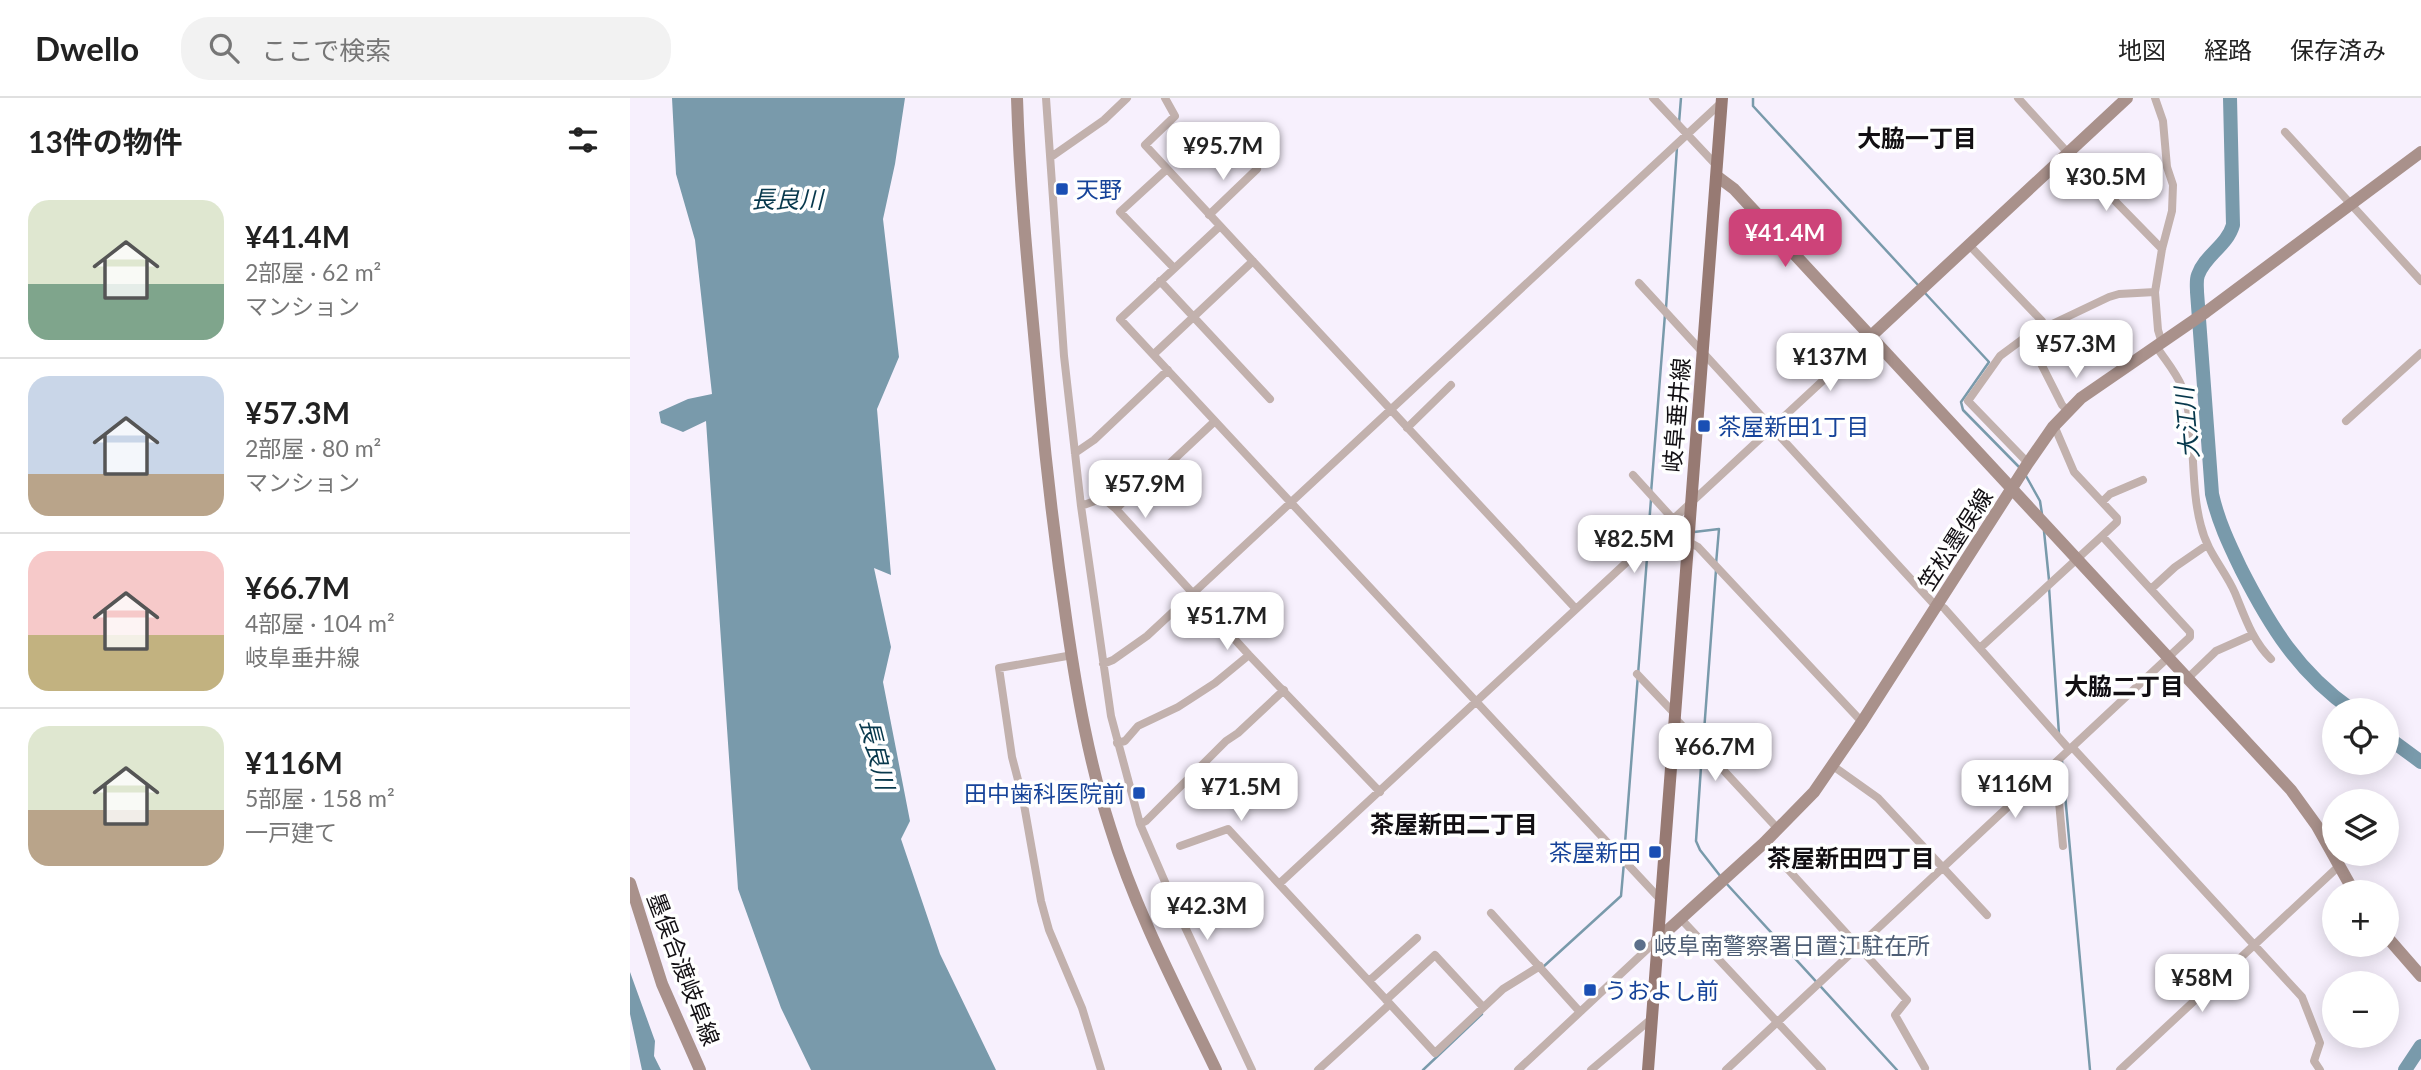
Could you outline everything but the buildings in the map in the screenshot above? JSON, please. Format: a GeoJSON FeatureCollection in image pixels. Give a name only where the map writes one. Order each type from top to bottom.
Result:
{"type":"FeatureCollection","features":[{"type":"Feature","properties":{"kind":"main road","name":"岐阜垂井線"},"geometry":{"type":"LineString","coordinates":[[1648,1070],[1687,541],[1724,99]]}},
{"type":"Feature","properties":{"kind":"street"},"geometry":{"type":"LineString","coordinates":[[1017,98],[1029,280],[1045,454],[1075,677],[1090,757],[1109,827],[1127,877],[1148,928],[1216,1070]]}},
{"type":"Feature","properties":{"kind":"street"},"geometry":{"type":"LineString","coordinates":[[1046,98],[1064,356],[1081,506],[1103,663],[1118,743],[1139,824],[1252,1070]]}},
{"type":"Feature","properties":{"kind":"street"},"geometry":{"type":"LineString","coordinates":[[1051,157],[1104,120],[1127,98]]}},
{"type":"Feature","properties":{"kind":"street"},"geometry":{"type":"LineString","coordinates":[[1165,98],[1175,116],[1145,145],[1576,609]]}},
{"type":"Feature","properties":{"kind":"street"},"geometry":{"type":"LineString","coordinates":[[1653,98],[1718,172]]}},
{"type":"Feature","properties":{"kind":"street"},"geometry":{"type":"LineString","coordinates":[[2018,98],[2162,249]]}},
{"type":"Feature","properties":{"kind":"street"},"geometry":{"type":"LineString","coordinates":[[1279,884],[2127,98]]}},
{"type":"Feature","properties":{"kind":"street"},"geometry":{"type":"LineString","coordinates":[[2155,98],[2163,121],[2167,167],[2173,185],[2172,211],[2155,292],[2159,345],[2186,400],[2195,494],[2207,545],[2234,590],[2252,635],[2271,659]]}},
{"type":"Feature","properties":{"kind":"street"},"geometry":{"type":"LineString","coordinates":[[1103,663],[1113,660],[1147,636],[1724,99]]}},
{"type":"Feature","properties":{"kind":"street"},"geometry":{"type":"LineString","coordinates":[[2285,132],[2421,281]]}},
{"type":"Feature","properties":{"kind":"street"},"geometry":{"type":"LineString","coordinates":[[2322,835],[2291,790],[2012,489],[2053,427],[2081,398],[2206,312],[2421,152]]}},
{"type":"Feature","properties":{"kind":"street"},"geometry":{"type":"LineString","coordinates":[[1167,169],[1120,212],[1174,268]]}},
{"type":"Feature","properties":{"kind":"street"},"geometry":{"type":"LineString","coordinates":[[1209,215],[1257,169]]}},
{"type":"Feature","properties":{"kind":"street","name":"笠松墨俣線"},"geometry":{"type":"LineString","coordinates":[[1657,940],[1764,843],[1814,792],[2012,489],[1718,172]]}},
{"type":"Feature","properties":{"kind":"street"},"geometry":{"type":"LineString","coordinates":[[1220,226],[1120,319],[1660,899]]}},
{"type":"Feature","properties":{"kind":"street"},"geometry":{"type":"LineString","coordinates":[[1969,244],[2045,327]]}},
{"type":"Feature","properties":{"kind":"street"},"geometry":{"type":"LineString","coordinates":[[1154,354],[1253,261]]}},
{"type":"Feature","properties":{"kind":"street"},"geometry":{"type":"LineString","coordinates":[[1160,281],[1270,399]]}},
{"type":"Feature","properties":{"kind":"street"},"geometry":{"type":"LineString","coordinates":[[1639,283],[1922,592],[1944,608],[2302,998],[2320,1044],[2314,1061],[2320,1070]]}},
{"type":"Feature","properties":{"kind":"street"},"geometry":{"type":"LineString","coordinates":[[2028,463],[1968,401],[2000,356],[2027,336],[2119,294],[2155,292]]}},
{"type":"Feature","properties":{"kind":"street"},"geometry":{"type":"LineString","coordinates":[[2027,336],[2067,410]]}},
{"type":"Feature","properties":{"kind":"street"},"geometry":{"type":"LineString","coordinates":[[2346,421],[2421,353]]}},
{"type":"Feature","properties":{"kind":"street"},"geometry":{"type":"LineString","coordinates":[[1075,453],[1094,440],[1168,370]]}},
{"type":"Feature","properties":{"kind":"street"},"geometry":{"type":"LineString","coordinates":[[1407,428],[1451,386]]}},
{"type":"Feature","properties":{"kind":"street"},"geometry":{"type":"LineString","coordinates":[[1116,509],[1215,421]]}},
{"type":"Feature","properties":{"kind":"street"},"geometry":{"type":"LineString","coordinates":[[1980,648],[2117,522],[2117,518],[2074,472],[2053,427]]}},
{"type":"Feature","properties":{"kind":"street"},"geometry":{"type":"LineString","coordinates":[[1633,475],[1673,519]]}},
{"type":"Feature","properties":{"kind":"street"},"geometry":{"type":"LineString","coordinates":[[2102,502],[2110,494],[2143,480]]}},
{"type":"Feature","properties":{"kind":"street"},"geometry":{"type":"LineString","coordinates":[[1081,506],[1103,498],[1116,509],[1380,792]]}},
{"type":"Feature","properties":{"kind":"street"},"geometry":{"type":"LineString","coordinates":[[1726,1070],[2190,637],[2190,632],[2102,536]]}},
{"type":"Feature","properties":{"kind":"street"},"geometry":{"type":"LineString","coordinates":[[1687,541],[1698,547],[1862,722]]}},
{"type":"Feature","properties":{"kind":"street"},"geometry":{"type":"LineString","coordinates":[[2151,589],[2175,567],[2207,545]]}},
{"type":"Feature","properties":{"kind":"street"},"geometry":{"type":"LineString","coordinates":[[2188,678],[2216,651],[2252,635]]}},
{"type":"Feature","properties":{"kind":"street"},"geometry":{"type":"LineString","coordinates":[[1118,743],[1125,741],[1138,726],[1178,707],[1215,683],[1249,654]]}},
{"type":"Feature","properties":{"kind":"street"},"geometry":{"type":"LineString","coordinates":[[1067,656],[999,668],[1012,757],[1021,789],[1041,901],[1101,1070]]}},
{"type":"Feature","properties":{"kind":"street"},"geometry":{"type":"LineString","coordinates":[[1637,674],[1777,829]]}},
{"type":"Feature","properties":{"kind":"street"},"geometry":{"type":"LineString","coordinates":[[1139,824],[1146,821],[1226,741],[1284,690]]}},
{"type":"Feature","properties":{"kind":"street"},"geometry":{"type":"LineString","coordinates":[[2053,765],[2056,769],[2063,846]]}},
{"type":"Feature","properties":{"kind":"street"},"geometry":{"type":"LineString","coordinates":[[1833,766],[1878,798],[1987,915]]}},
{"type":"Feature","properties":{"kind":"street"},"geometry":{"type":"LineString","coordinates":[[1180,846],[1228,829],[1435,1053],[1511,983],[1540,965]]}},
{"type":"Feature","properties":{"kind":"street"},"geometry":{"type":"LineString","coordinates":[[1764,843],[1907,1000],[1895,1015],[1925,1068]]}},
{"type":"Feature","properties":{"kind":"street"},"geometry":{"type":"LineString","coordinates":[[2126,1068],[2339,866],[2347,880]]}},
{"type":"Feature","properties":{"kind":"street","name":"墨俣合渡岐阜線"},"geometry":{"type":"LineString","coordinates":[[630,883],[663,984],[700,1070]]}},
{"type":"Feature","properties":{"kind":"street"},"geometry":{"type":"LineString","coordinates":[[1491,913],[1580,1012]]}},
{"type":"Feature","properties":{"kind":"street"},"geometry":{"type":"LineString","coordinates":[[1681,919],[1822,1070]]}},
{"type":"Feature","properties":{"kind":"street"},"geometry":{"type":"LineString","coordinates":[[1369,981],[1417,938]]}},
{"type":"Feature","properties":{"kind":"street"},"geometry":{"type":"LineString","coordinates":[[1518,1070],[1657,940]]}},
{"type":"Feature","properties":{"kind":"street"},"geometry":{"type":"LineString","coordinates":[[2399,951],[2421,976]]}},
{"type":"Feature","properties":{"kind":"street"},"geometry":{"type":"LineString","coordinates":[[1318,1070],[1435,955],[1483,1007]]}},
{"type":"Feature","properties":{"kind":"street"},"geometry":{"type":"LineString","coordinates":[[1591,1070],[1650,1020]]}},
{"type":"Feature","properties":{"kind":"water","name":"長良川"},"geometry":{"type":"Polygon","coordinates":[[[672,98],[905,98],[883,219],[899,357],[877,409],[891,575],[874,568],[891,647],[883,682],[910,821],[901,839],[940,954],[996,1070],[811,1070],[781,1008],[738,889],[706,421],[683,432],[661,423],[659,412],[688,399],[712,394],[695,240],[676,174],[672,98]]]}},
{"type":"Feature","properties":{"kind":"water"},"geometry":{"type":"Polygon","coordinates":[[[630,972],[655,1041],[654,1056],[661,1070],[642,1070],[630,1014],[630,972]]]}},
{"type":"Feature","properties":{"kind":"waterway"},"geometry":{"type":"LineString","coordinates":[[1679,123],[1681,98]]}},
{"type":"Feature","properties":{"kind":"waterway"},"geometry":{"type":"LineString","coordinates":[[1753,98],[1753,106],[1918,285]]}},
{"type":"Feature","properties":{"kind":"waterway","name":"大江川"},"geometry":{"type":"LineString","coordinates":[[2230,98],[2233,225],[2226,239],[2201,268],[2197,281],[2212,494],[2232,551],[2275,629],[2301,664],[2337,698]]}},
{"type":"Feature","properties":{"kind":"waterway"},"geometry":{"type":"LineString","coordinates":[[1666,308],[1677,147]]}},
{"type":"Feature","properties":{"kind":"waterway"},"geometry":{"type":"LineString","coordinates":[[1925,293],[1989,362],[1961,402],[1963,410],[2020,468]]}},
{"type":"Feature","properties":{"kind":"waterway"},"geometry":{"type":"LineString","coordinates":[[1651,493],[1665,314]]}},
{"type":"Feature","properties":{"kind":"waterway"},"geometry":{"type":"LineString","coordinates":[[2026,476],[2040,501],[2042,514]]}},
{"type":"Feature","properties":{"kind":"waterway"},"geometry":{"type":"LineString","coordinates":[[1648,538],[1651,499]]}},
{"type":"Feature","properties":{"kind":"waterway"},"geometry":{"type":"LineString","coordinates":[[1694,532],[1719,529],[1716,564]]}},
{"type":"Feature","properties":{"kind":"waterway"},"geometry":{"type":"LineString","coordinates":[[2044,531],[2049,580]]}},
{"type":"Feature","properties":{"kind":"waterway"},"geometry":{"type":"LineString","coordinates":[[1648,548],[1684,535]]}},
{"type":"Feature","properties":{"kind":"waterway"},"geometry":{"type":"LineString","coordinates":[[1624,856],[1648,545]]}},
{"type":"Feature","properties":{"kind":"waterway"},"geometry":{"type":"LineString","coordinates":[[1703,745],[1716,570]]}},
{"type":"Feature","properties":{"kind":"waterway"},"geometry":{"type":"LineString","coordinates":[[2049,587],[2059,734]]}},
{"type":"Feature","properties":{"kind":"waterway","name":"大江川"},"geometry":{"type":"LineString","coordinates":[[2399,746],[2421,762]]}},
{"type":"Feature","properties":{"kind":"waterway"},"geometry":{"type":"LineString","coordinates":[[1702,752],[1696,841],[1721,877]]}},
{"type":"Feature","properties":{"kind":"waterway"},"geometry":{"type":"LineString","coordinates":[[2062,761],[2090,1070]]}},
{"type":"Feature","properties":{"kind":"waterway"},"geometry":{"type":"LineString","coordinates":[[1543,967],[1621,896],[1624,862]]}},
{"type":"Feature","properties":{"kind":"waterway"},"geometry":{"type":"LineString","coordinates":[[1725,882],[1897,1070]]}},
{"type":"Feature","properties":{"kind":"waterway"},"geometry":{"type":"LineString","coordinates":[[1423,1070],[1482,1014]]}},
{"type":"Feature","properties":{"kind":"waterway","name":"大江川"},"geometry":{"type":"LineString","coordinates":[[2405,1070],[2421,1046]]}},
{"type":"Feature","properties":{"kind":"place","name":"天野"},"geometry":{"type":"Point","coordinates":[1062,189]}},
{"type":"Feature","properties":{"kind":"place","name":"茶屋新田1丁目"},"geometry":{"type":"Point","coordinates":[1704,426]}},
{"type":"Feature","properties":{"kind":"place","name":"田中歯科医院前"},"geometry":{"type":"Point","coordinates":[1139,793]}},
{"type":"Feature","properties":{"kind":"place","name":"茶屋新田"},"geometry":{"type":"Point","coordinates":[1655,852]}},
{"type":"Feature","properties":{"kind":"place","name":"岐阜南警察署日置江駐在所"},"geometry":{"type":"Point","coordinates":[1640,945]}},
{"type":"Feature","properties":{"kind":"place","name":"うおよし前"},"geometry":{"type":"Point","coordinates":[1590,990]}},
{"type":"Feature","properties":{"kind":"district","name":"大脇一丁目"},"geometry":{"type":"Point","coordinates":[1917,137]}},
{"type":"Feature","properties":{"kind":"district","name":"大脇二丁目"},"geometry":{"type":"Point","coordinates":[2124,685]}},
{"type":"Feature","properties":{"kind":"district","name":"茶屋新田二丁目"},"geometry":{"type":"Point","coordinates":[1454,823]}},
{"type":"Feature","properties":{"kind":"district","name":"茶屋新田四丁目"},"geometry":{"type":"Point","coordinates":[1851,857]}}]}
